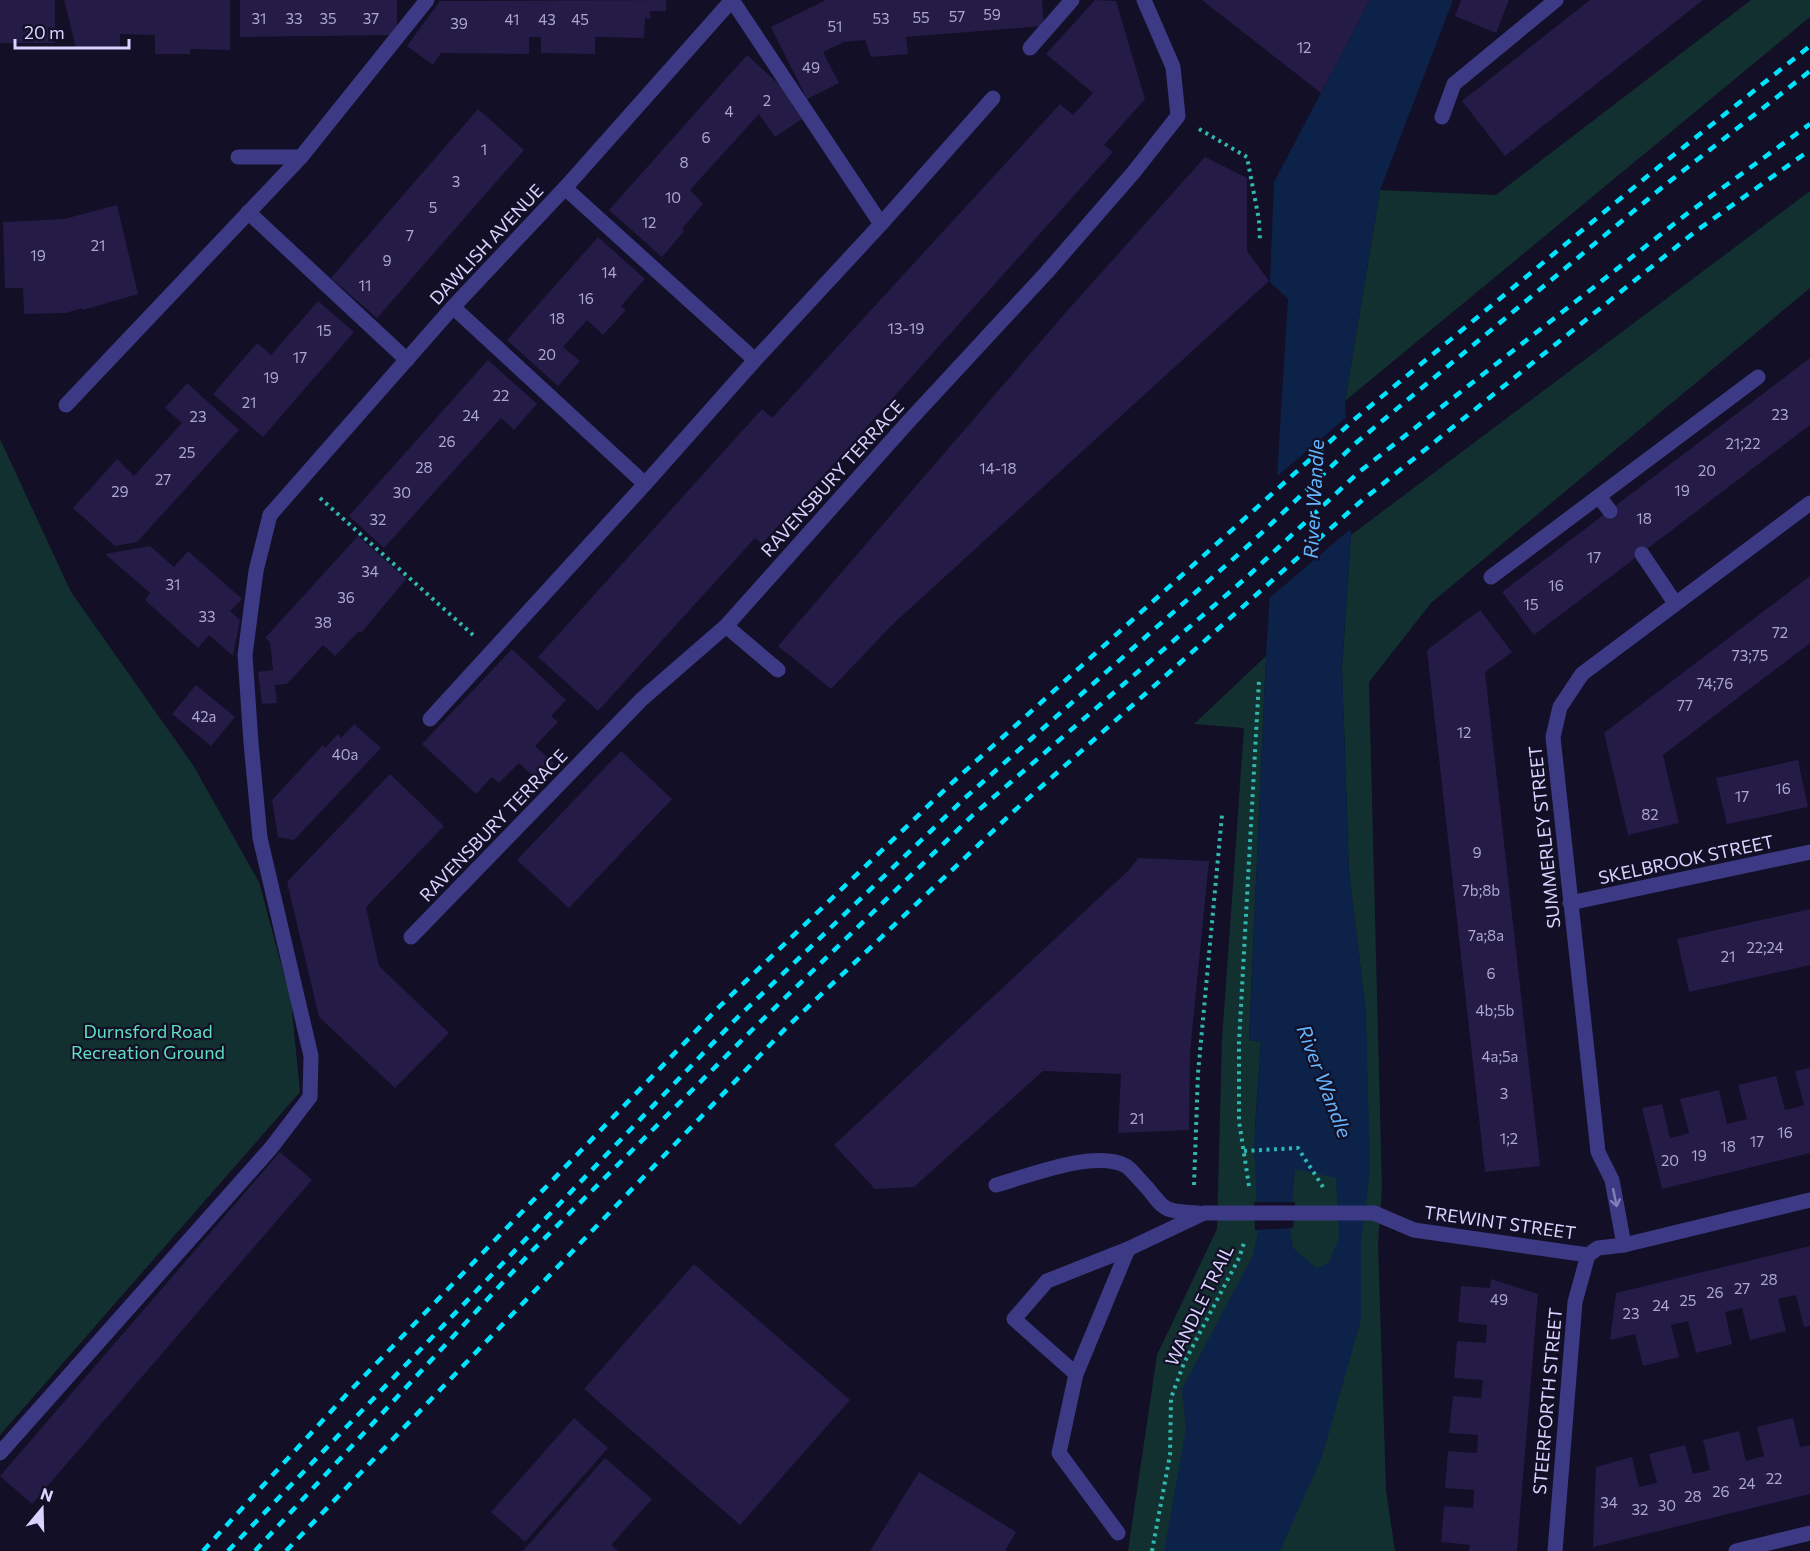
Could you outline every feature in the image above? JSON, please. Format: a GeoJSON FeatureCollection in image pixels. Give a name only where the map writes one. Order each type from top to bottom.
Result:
{"type":"FeatureCollection","features":[{"type":"Feature","properties":{"kind":"street"},"geometry":{"type":"LineString","coordinates":[[66,405],[301,157],[427,0]]}},
{"type":"Feature","properties":{"kind":"street"},"geometry":{"type":"LineString","coordinates":[[732,0],[881,224]]}},
{"type":"Feature","properties":{"kind":"street","name":"DAWLISH AVENUE"},"geometry":{"type":"LineString","coordinates":[[0,1453],[271,1148],[310,1097],[311,1056],[260,838],[250,732],[246,655],[256,571],[270,515],[453,307],[565,188],[732,0]]}},
{"type":"Feature","properties":{"kind":"street"},"geometry":{"type":"LineString","coordinates":[[1030,48],[1072,0]]}},
{"type":"Feature","properties":{"kind":"street"},"geometry":{"type":"LineString","coordinates":[[1144,0],[1173,68],[1178,116]]}},
{"type":"Feature","properties":{"kind":"street"},"geometry":{"type":"LineString","coordinates":[[1442,117],[1454,84],[1556,0]]}},
{"type":"Feature","properties":{"kind":"street"},"geometry":{"type":"LineString","coordinates":[[430,719],[993,98]]}},
{"type":"Feature","properties":{"kind":"street","name":"RAVENSBURY TERRACE"},"geometry":{"type":"LineString","coordinates":[[411,936],[642,699],[726,626],[909,421],[1047,272],[1133,173],[1178,116]]}},
{"type":"Feature","properties":{"kind":"street"},"geometry":{"type":"LineString","coordinates":[[238,157],[301,157]]}},
{"type":"Feature","properties":{"kind":"street"},"geometry":{"type":"LineString","coordinates":[[565,188],[755,360]]}},
{"type":"Feature","properties":{"kind":"street"},"geometry":{"type":"LineString","coordinates":[[248,212],[407,360]]}},
{"type":"Feature","properties":{"kind":"street"},"geometry":{"type":"LineString","coordinates":[[453,307],[645,484]]}},
{"type":"Feature","properties":{"kind":"street"},"geometry":{"type":"LineString","coordinates":[[1491,577],[1758,377]]}},
{"type":"Feature","properties":{"kind":"street"},"geometry":{"type":"LineString","coordinates":[[1599,497],[1610,511]]}},
{"type":"Feature","properties":{"kind":"street","name":"SUMMERLEY STREET"},"geometry":{"type":"LineString","coordinates":[[1624,1245],[1612,1180],[1598,1152],[1553,737],[1560,707],[1582,674],[1810,504]]}},
{"type":"Feature","properties":{"kind":"street"},"geometry":{"type":"LineString","coordinates":[[1642,554],[1675,603]]}},
{"type":"Feature","properties":{"kind":"street"},"geometry":{"type":"LineString","coordinates":[[726,626],[778,670]]}},
{"type":"Feature","properties":{"kind":"street","name":"SKELBROOK STREET"},"geometry":{"type":"LineString","coordinates":[[1570,903],[1810,852]]}},
{"type":"Feature","properties":{"kind":"street","name":"TREWINT STREET"},"geometry":{"type":"LineString","coordinates":[[996,1185],[1095,1159],[1126,1166],[1148,1188],[1159,1205],[1173,1211],[1252,1214],[1374,1213],[1414,1230],[1588,1255],[1598,1248],[1624,1245],[1810,1200]]}},
{"type":"Feature","properties":{"kind":"street"},"geometry":{"type":"LineString","coordinates":[[1076,1374],[1014,1319],[1047,1281],[1128,1249],[1199,1213]]}},
{"type":"Feature","properties":{"kind":"street"},"geometry":{"type":"LineString","coordinates":[[1118,1533],[1059,1453],[1076,1374],[1128,1249]]}},
{"type":"Feature","properties":{"kind":"street","name":"STEERFORTH STREET"},"geometry":{"type":"LineString","coordinates":[[1555,1551],[1575,1302],[1588,1255]]}},
{"type":"Feature","properties":{"kind":"street"},"geometry":{"type":"LineString","coordinates":[[1736,1551],[1810,1533]]}},
{"type":"Feature","properties":{"kind":"path"},"geometry":{"type":"LineString","coordinates":[[1178,116],[1247,157],[1259,220],[1260,241]]}},
{"type":"Feature","properties":{"kind":"path"},"geometry":{"type":"LineString","coordinates":[[302,481],[492,653]]}},
{"type":"Feature","properties":{"kind":"path"},"geometry":{"type":"LineString","coordinates":[[1252,1214],[1246,1150],[1239,1121],[1239,1042],[1259,680]]}},
{"type":"Feature","properties":{"kind":"path"},"geometry":{"type":"LineString","coordinates":[[1199,1213],[1198,1073],[1222,815]]}},
{"type":"Feature","properties":{"kind":"path"},"geometry":{"type":"LineString","coordinates":[[1246,1150],[1298,1148],[1329,1196]]}},
{"type":"Feature","properties":{"kind":"path","name":"WANDLE TRAIL"},"geometry":{"type":"LineString","coordinates":[[1152,1551],[1170,1455],[1172,1398],[1184,1363],[1239,1258],[1252,1214]]}},
{"type":"Feature","properties":{"kind":"green space"},"geometry":{"type":"Polygon","coordinates":[[[1751,0],[1810,0],[1810,17],[1345,401],[1380,190],[1496,195],[1751,0]]]}},
{"type":"Feature","properties":{"kind":"green space"},"geometry":{"type":"Polygon","coordinates":[[[1810,191],[1810,288],[1431,603],[1369,682],[1382,1189],[1378,1244],[1386,1490],[1395,1551],[1128,1551],[1157,1355],[1217,1229],[1222,1040],[1244,728],[1194,724],[1266,656],[1249,1040],[1261,1042],[1255,1127],[1366,1013],[1349,872],[1342,668],[1351,535],[1810,191]]]}},
{"type":"Feature","properties":{"kind":"green space","name":"Durnsford Road Recreation Ground"},"geometry":{"type":"Polygon","coordinates":[[[0,439],[71,592],[193,765],[259,882],[291,1001],[300,1092],[0,1435],[0,439]]]}},
{"type":"Feature","properties":{"kind":"water","name":"River Wandle"},"geometry":{"type":"Polygon","coordinates":[[[1370,0],[1453,0],[1380,190],[1345,401],[1351,535],[1342,668],[1349,872],[1366,1013],[1370,1171],[1361,1240],[1361,1320],[1322,1457],[1280,1551],[1164,1551],[1186,1429],[1182,1389],[1253,1255],[1258,1231],[1254,1145],[1261,1042],[1249,1040],[1266,656],[1288,299],[1270,282],[1274,182],[1370,0]],[[1295,1169],[1290,1229],[1293,1248],[1316,1268],[1329,1263],[1339,1237],[1336,1178],[1295,1169]]]}},
{"type":"Feature","properties":{"kind":"pier"},"geometry":{"type":"Polygon","coordinates":[[[1349,415],[1354,526],[1267,600],[1275,478],[1349,415]]]}},
{"type":"Feature","properties":{"kind":"pier"},"geometry":{"type":"Polygon","coordinates":[[[1254,1202],[1295,1202],[1293,1228],[1255,1230],[1254,1202]]]}},
{"type":"Feature","properties":{"kind":"building"},"geometry":{"type":"Polygon","coordinates":[[[0,0],[55,0],[55,43],[0,43],[0,0]]]}},
{"type":"Feature","properties":{"kind":"building"},"geometry":{"type":"Polygon","coordinates":[[[64,0],[230,0],[230,50],[190,49],[190,54],[155,54],[155,35],[120,34],[120,49],[76,48],[64,0]]]}},
{"type":"Feature","properties":{"kind":"building"},"geometry":{"type":"Polygon","coordinates":[[[240,0],[397,0],[397,35],[240,37],[240,0]]]}},
{"type":"Feature","properties":{"kind":"building"},"geometry":{"type":"Polygon","coordinates":[[[666,0],[666,11],[650,11],[651,19],[645,18],[644,38],[595,37],[595,54],[541,53],[541,37],[529,37],[529,54],[441,53],[433,65],[407,46],[440,1],[666,0]]]}},
{"type":"Feature","properties":{"kind":"building"},"geometry":{"type":"Polygon","coordinates":[[[826,0],[1042,0],[1044,26],[906,37],[908,54],[871,57],[865,40],[844,42],[823,52],[839,83],[807,99],[771,27],[826,0]]]}},
{"type":"Feature","properties":{"kind":"building"},"geometry":{"type":"Polygon","coordinates":[[[1095,0],[1116,1],[1145,99],[1104,145],[1113,152],[762,544],[755,538],[598,711],[538,657],[762,409],[772,418],[1060,104],[1073,115],[1093,93],[1046,54],[1095,0]]]}},
{"type":"Feature","properties":{"kind":"building"},"geometry":{"type":"Polygon","coordinates":[[[1202,0],[1370,0],[1321,93],[1202,0]]]}},
{"type":"Feature","properties":{"kind":"building"},"geometry":{"type":"Polygon","coordinates":[[[1461,0],[1509,0],[1496,33],[1455,16],[1461,0]]]}},
{"type":"Feature","properties":{"kind":"building"},"geometry":{"type":"Polygon","coordinates":[[[1590,0],[1703,0],[1505,156],[1462,101],[1590,0]]]}},
{"type":"Feature","properties":{"kind":"building"},"geometry":{"type":"Polygon","coordinates":[[[747,55],[782,87],[802,119],[775,137],[759,114],[690,190],[703,204],[662,257],[609,210],[747,55]]]}},
{"type":"Feature","properties":{"kind":"building"},"geometry":{"type":"Polygon","coordinates":[[[478,109],[524,150],[377,318],[331,278],[478,109]]]}},
{"type":"Feature","properties":{"kind":"building"},"geometry":{"type":"Polygon","coordinates":[[[1205,157],[1247,178],[1247,251],[1269,281],[892,625],[831,689],[778,646],[1067,311],[1205,157]]]}},
{"type":"Feature","properties":{"kind":"building"},"geometry":{"type":"Polygon","coordinates":[[[117,205],[138,294],[66,313],[24,314],[23,288],[5,288],[3,222],[64,219],[117,205]]]}},
{"type":"Feature","properties":{"kind":"building"},"geometry":{"type":"Polygon","coordinates":[[[598,237],[645,279],[621,306],[626,310],[603,335],[587,320],[563,347],[580,361],[558,386],[507,340],[598,237]]]}},
{"type":"Feature","properties":{"kind":"building"},"geometry":{"type":"Polygon","coordinates":[[[318,301],[354,332],[263,437],[213,394],[257,343],[271,355],[318,301]]]}},
{"type":"Feature","properties":{"kind":"building"},"geometry":{"type":"Polygon","coordinates":[[[1810,358],[1810,425],[1534,635],[1502,592],[1810,358]]]}},
{"type":"Feature","properties":{"kind":"building"},"geometry":{"type":"Polygon","coordinates":[[[488,360],[537,404],[514,430],[501,418],[384,548],[349,516],[488,360]]]}},
{"type":"Feature","properties":{"kind":"building"},"geometry":{"type":"Polygon","coordinates":[[[187,383],[239,430],[137,542],[115,546],[73,508],[117,459],[134,476],[182,423],[165,408],[187,383]]]}},
{"type":"Feature","properties":{"kind":"building"},"geometry":{"type":"Polygon","coordinates":[[[358,536],[406,579],[361,633],[359,631],[335,656],[323,645],[287,684],[275,685],[277,703],[262,704],[258,672],[273,670],[270,642],[265,638],[358,536]]]}},
{"type":"Feature","properties":{"kind":"building"},"geometry":{"type":"Polygon","coordinates":[[[150,546],[174,567],[188,551],[242,599],[230,611],[240,620],[233,656],[209,635],[198,648],[145,600],[150,593],[105,554],[150,546]]]}},
{"type":"Feature","properties":{"kind":"building"},"geometry":{"type":"Polygon","coordinates":[[[1810,576],[1810,643],[1663,755],[1679,823],[1628,835],[1604,733],[1810,576]]]}},
{"type":"Feature","properties":{"kind":"building"},"geometry":{"type":"Polygon","coordinates":[[[1480,610],[1512,652],[1485,672],[1540,1166],[1485,1172],[1427,650],[1480,610]]]}},
{"type":"Feature","properties":{"kind":"building"},"geometry":{"type":"Polygon","coordinates":[[[512,649],[566,700],[551,716],[558,722],[535,746],[554,763],[538,781],[519,763],[499,783],[492,777],[476,794],[422,744],[512,649]]]}},
{"type":"Feature","properties":{"kind":"building"},"geometry":{"type":"Polygon","coordinates":[[[196,685],[235,717],[211,746],[172,714],[196,685]]]}},
{"type":"Feature","properties":{"kind":"building"},"geometry":{"type":"Polygon","coordinates":[[[354,724],[381,748],[294,840],[278,837],[272,800],[323,745],[325,748],[338,734],[341,738],[354,724]]]}},
{"type":"Feature","properties":{"kind":"building"},"geometry":{"type":"Polygon","coordinates":[[[621,751],[672,799],[569,908],[517,860],[621,751]]]}},
{"type":"Feature","properties":{"kind":"building"},"geometry":{"type":"Polygon","coordinates":[[[1798,760],[1808,807],[1727,824],[1716,778],[1798,760]]]}},
{"type":"Feature","properties":{"kind":"building"},"geometry":{"type":"Polygon","coordinates":[[[390,774],[444,826],[366,907],[379,966],[449,1033],[395,1088],[319,1017],[287,882],[390,774]]]}},
{"type":"Feature","properties":{"kind":"building"},"geometry":{"type":"Polygon","coordinates":[[[1138,858],[1209,861],[1190,1052],[1189,1130],[1118,1133],[1121,1074],[1043,1071],[914,1187],[875,1189],[834,1145],[1130,869],[1138,858]]]}},
{"type":"Feature","properties":{"kind":"building"},"geometry":{"type":"Polygon","coordinates":[[[1810,909],[1810,965],[1689,992],[1677,939],[1810,909]]]}},
{"type":"Feature","properties":{"kind":"building"},"geometry":{"type":"Polygon","coordinates":[[[1810,1068],[1810,1153],[1662,1189],[1642,1108],[1662,1104],[1670,1138],[1679,1136],[1689,1133],[1680,1099],[1719,1090],[1727,1124],[1747,1119],[1738,1085],[1776,1076],[1785,1110],[1804,1105],[1795,1071],[1810,1068]]]}},
{"type":"Feature","properties":{"kind":"building"},"geometry":{"type":"Polygon","coordinates":[[[280,1152],[312,1180],[32,1504],[0,1476],[280,1152]]]}},
{"type":"Feature","properties":{"kind":"building"},"geometry":{"type":"Polygon","coordinates":[[[1810,1246],[1810,1326],[1804,1327],[1796,1295],[1778,1299],[1786,1331],[1750,1340],[1742,1308],[1725,1312],[1732,1344],[1696,1353],[1688,1321],[1671,1325],[1679,1357],[1643,1366],[1635,1334],[1610,1340],[1616,1293],[1810,1246]]]}},
{"type":"Feature","properties":{"kind":"building"},"geometry":{"type":"Polygon","coordinates":[[[694,1264],[850,1400],[740,1525],[584,1389],[694,1264]]]}},
{"type":"Feature","properties":{"kind":"building"},"geometry":{"type":"Polygon","coordinates":[[[1491,1279],[1538,1294],[1517,1551],[1469,1551],[1470,1545],[1441,1542],[1444,1506],[1473,1508],[1474,1490],[1445,1488],[1448,1451],[1477,1453],[1478,1435],[1449,1433],[1453,1396],[1481,1398],[1483,1380],[1454,1378],[1457,1341],[1486,1343],[1487,1325],[1458,1322],[1461,1286],[1490,1288],[1491,1279]]]}},
{"type":"Feature","properties":{"kind":"building"},"geometry":{"type":"Polygon","coordinates":[[[574,1418],[608,1448],[525,1542],[491,1512],[574,1418]]]}},
{"type":"Feature","properties":{"kind":"building"},"geometry":{"type":"Polygon","coordinates":[[[1793,1418],[1800,1447],[1810,1445],[1810,1494],[1593,1547],[1596,1467],[1632,1457],[1639,1487],[1657,1483],[1649,1454],[1685,1445],[1693,1474],[1710,1470],[1703,1440],[1739,1431],[1746,1461],[1764,1456],[1757,1427],[1793,1418]]]}},
{"type":"Feature","properties":{"kind":"building"},"geometry":{"type":"Polygon","coordinates":[[[605,1458],[652,1499],[611,1545],[618,1551],[523,1551],[605,1458]]]}},
{"type":"Feature","properties":{"kind":"building"},"geometry":{"type":"Polygon","coordinates":[[[919,1472],[1016,1532],[1005,1551],[870,1551],[919,1472]]]}},
{"type":"Feature","properties":{"kind":"railway"},"geometry":{"type":"LineString","coordinates":[[203,1551],[347,1394],[720,1006],[953,782],[1356,418],[1650,174],[1810,46]]}},
{"type":"Feature","properties":{"kind":"railway"},"geometry":{"type":"LineString","coordinates":[[228,1551],[735,1020],[966,797],[1251,543],[1357,442],[1665,185],[1810,71]]}},
{"type":"Feature","properties":{"kind":"railway"},"geometry":{"type":"LineString","coordinates":[[255,1551],[532,1251],[753,1029],[973,815],[1247,577],[1359,472],[1688,213],[1810,124]]}},
{"type":"Feature","properties":{"kind":"railway"},"geometry":{"type":"LineString","coordinates":[[286,1551],[787,1027],[1013,812],[1359,503],[1696,231],[1810,150]]}}]}
